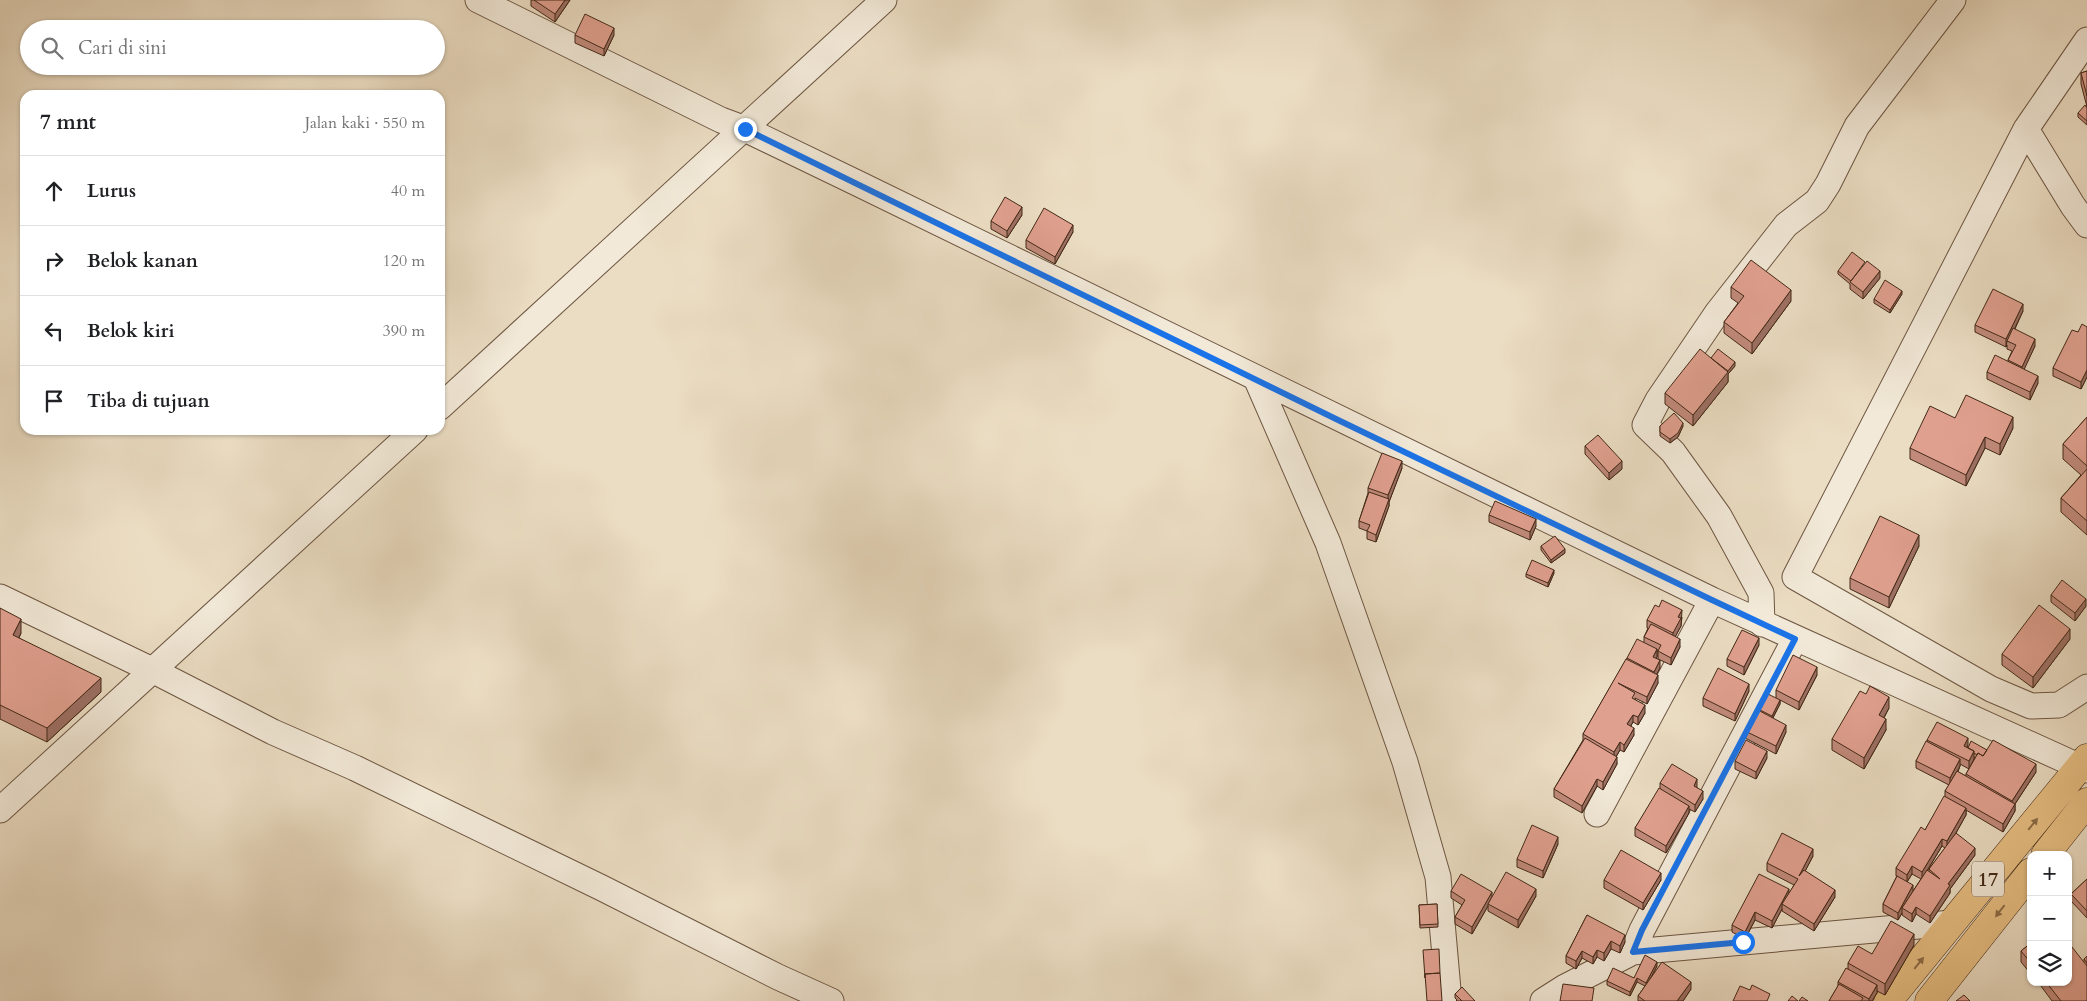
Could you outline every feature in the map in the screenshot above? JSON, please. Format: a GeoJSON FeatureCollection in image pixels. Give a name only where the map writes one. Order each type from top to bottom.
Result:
{"type":"FeatureCollection","features":[{"type":"Feature","properties":{"kind":"highway","name":"17"},"geometry":{"type":"LineString","coordinates":[[1888,1001],[2085,764]]}},
{"type":"Feature","properties":{"kind":"highway"},"geometry":{"type":"LineString","coordinates":[[2048,851],[2087,802]]}},
{"type":"Feature","properties":{"kind":"highway","name":"17"},"geometry":{"type":"LineString","coordinates":[[1929,1001],[2027,877]]}},
{"type":"Feature","properties":{"kind":"street"},"geometry":{"type":"LineString","coordinates":[[478,0],[721,120],[745,129],[1345,423],[1762,624],[2085,764]]}},
{"type":"Feature","properties":{"kind":"street"},"geometry":{"type":"LineString","coordinates":[[445,402],[884,0]]}},
{"type":"Feature","properties":{"kind":"street"},"geometry":{"type":"LineString","coordinates":[[1762,624],[1761,593],[1720,516],[1673,452],[1646,425],[1658,400],[1717,313],[1786,225],[1817,201],[1828,184],[1857,126],[1954,0]]}},
{"type":"Feature","properties":{"kind":"street"},"geometry":{"type":"LineString","coordinates":[[2087,40],[2026,129],[1795,577],[1991,689],[2031,706],[2059,705],[2087,687]]}},
{"type":"Feature","properties":{"kind":"street"},"geometry":{"type":"LineString","coordinates":[[2026,129],[2073,206],[2087,225]]}},
{"type":"Feature","properties":{"kind":"street"},"geometry":{"type":"LineString","coordinates":[[1256,378],[1328,543],[1405,762],[1438,877],[1449,1001]]}},
{"type":"Feature","properties":{"kind":"street"},"geometry":{"type":"LineString","coordinates":[[0,810],[410,435]]}},
{"type":"Feature","properties":{"kind":"street"},"geometry":{"type":"LineString","coordinates":[[0,597],[152,670],[273,732],[355,768],[778,977],[831,1001]]}},
{"type":"Feature","properties":{"kind":"street"},"geometry":{"type":"LineString","coordinates":[[1597,814],[1712,600]]}},
{"type":"Feature","properties":{"kind":"street"},"geometry":{"type":"LineString","coordinates":[[1633,952],[1642,930],[1795,639]]}},
{"type":"Feature","properties":{"kind":"street"},"geometry":{"type":"LineString","coordinates":[[1543,1001],[1565,987],[1633,952],[1952,923]]}},
{"type":"Feature","properties":{"kind":"building"},"geometry":{"type":"Polygon","coordinates":[[[534,0],[565,0],[555,14],[534,0]]]}},
{"type":"Feature","properties":{"kind":"building"},"geometry":{"type":"Polygon","coordinates":[[[585,14],[614,28],[604,49],[575,35],[585,14]]]}},
{"type":"Feature","properties":{"kind":"building"},"geometry":{"type":"Polygon","coordinates":[[[2087,71],[2087,96],[2081,73],[2087,71]]]}},
{"type":"Feature","properties":{"kind":"building"},"geometry":{"type":"Polygon","coordinates":[[[2085,105],[2087,108],[2087,121],[2078,113],[2085,105]]]}},
{"type":"Feature","properties":{"kind":"building"},"geometry":{"type":"Polygon","coordinates":[[[1005,197],[1022,207],[1007,231],[991,221],[1005,197]]]}},
{"type":"Feature","properties":{"kind":"building"},"geometry":{"type":"Polygon","coordinates":[[[1044,208],[1073,225],[1055,257],[1026,240],[1044,208]]]}},
{"type":"Feature","properties":{"kind":"building"},"geometry":{"type":"Polygon","coordinates":[[[1852,252],[1865,262],[1851,281],[1838,271],[1852,252]]]}},
{"type":"Feature","properties":{"kind":"building"},"geometry":{"type":"Polygon","coordinates":[[[1751,260],[1791,290],[1752,343],[1724,322],[1744,296],[1731,287],[1751,260]]]}},
{"type":"Feature","properties":{"kind":"building"},"geometry":{"type":"Polygon","coordinates":[[[1867,261],[1880,271],[1863,292],[1850,282],[1867,261]]]}},
{"type":"Feature","properties":{"kind":"building"},"geometry":{"type":"Polygon","coordinates":[[[1885,280],[1902,291],[1890,310],[1874,299],[1885,280]]]}},
{"type":"Feature","properties":{"kind":"building"},"geometry":{"type":"Polygon","coordinates":[[[1993,289],[2023,304],[2006,339],[1975,325],[1993,289]]]}},
{"type":"Feature","properties":{"kind":"building"},"geometry":{"type":"Polygon","coordinates":[[[2082,324],[2087,327],[2087,370],[2081,382],[2053,368],[2072,330],[2078,332],[2082,324]]]}},
{"type":"Feature","properties":{"kind":"building"},"geometry":{"type":"Polygon","coordinates":[[[2013,328],[2035,339],[2022,367],[2008,360],[2016,345],[2007,341],[2013,328]]]}},
{"type":"Feature","properties":{"kind":"building"},"geometry":{"type":"Polygon","coordinates":[[[1700,349],[1728,372],[1693,415],[1665,393],[1700,349]]]}},
{"type":"Feature","properties":{"kind":"building"},"geometry":{"type":"Polygon","coordinates":[[[1718,349],[1735,362],[1728,371],[1711,358],[1718,349]]]}},
{"type":"Feature","properties":{"kind":"building"},"geometry":{"type":"Polygon","coordinates":[[[1995,355],[2038,376],[2030,392],[1987,372],[1995,355]]]}},
{"type":"Feature","properties":{"kind":"building"},"geometry":{"type":"Polygon","coordinates":[[[1966,395],[2013,417],[2000,444],[1985,437],[1966,475],[1910,448],[1930,406],[1955,418],[1966,395]]]}},
{"type":"Feature","properties":{"kind":"building"},"geometry":{"type":"Polygon","coordinates":[[[1674,413],[1683,423],[1678,433],[1670,439],[1660,432],[1660,426],[1674,413]]]}},
{"type":"Feature","properties":{"kind":"building"},"geometry":{"type":"Polygon","coordinates":[[[2087,417],[2087,466],[2063,444],[2087,417]]]}},
{"type":"Feature","properties":{"kind":"building"},"geometry":{"type":"Polygon","coordinates":[[[1598,435],[1622,461],[1609,473],[1585,446],[1598,435]]]}},
{"type":"Feature","properties":{"kind":"building"},"geometry":{"type":"Polygon","coordinates":[[[1382,453],[1402,461],[1388,495],[1368,488],[1382,453]]]}},
{"type":"Feature","properties":{"kind":"building"},"geometry":{"type":"Polygon","coordinates":[[[2087,469],[2087,521],[2061,498],[2087,469]]]}},
{"type":"Feature","properties":{"kind":"building"},"geometry":{"type":"Polygon","coordinates":[[[1369,492],[1389,499],[1376,535],[1367,531],[1370,525],[1359,521],[1369,492]]]}},
{"type":"Feature","properties":{"kind":"building"},"geometry":{"type":"Polygon","coordinates":[[[1495,501],[1536,519],[1530,532],[1489,515],[1495,501]]]}},
{"type":"Feature","properties":{"kind":"building"},"geometry":{"type":"Polygon","coordinates":[[[1880,516],[1919,535],[1889,597],[1850,578],[1880,516]]]}},
{"type":"Feature","properties":{"kind":"building"},"geometry":{"type":"Polygon","coordinates":[[[1555,536],[1565,549],[1551,560],[1541,546],[1555,536]]]}},
{"type":"Feature","properties":{"kind":"building"},"geometry":{"type":"Polygon","coordinates":[[[1532,560],[1554,570],[1548,583],[1526,574],[1532,560]]]}},
{"type":"Feature","properties":{"kind":"building"},"geometry":{"type":"Polygon","coordinates":[[[2062,580],[2086,599],[2075,613],[2051,595],[2062,580]]]}},
{"type":"Feature","properties":{"kind":"building"},"geometry":{"type":"Polygon","coordinates":[[[1662,600],[1682,610],[1678,617],[1681,618],[1673,633],[1647,620],[1655,605],[1659,607],[1662,600]]]}},
{"type":"Feature","properties":{"kind":"building"},"geometry":{"type":"Polygon","coordinates":[[[2039,605],[2070,629],[2033,677],[2002,654],[2039,605]]]}},
{"type":"Feature","properties":{"kind":"building"},"geometry":{"type":"Polygon","coordinates":[[[0,608],[21,619],[13,635],[101,678],[47,728],[0,705],[0,608]]]}},
{"type":"Feature","properties":{"kind":"building"},"geometry":{"type":"Polygon","coordinates":[[[1651,624],[1680,639],[1671,658],[1658,651],[1661,645],[1644,637],[1651,624]]]}},
{"type":"Feature","properties":{"kind":"building"},"geometry":{"type":"Polygon","coordinates":[[[1742,630],[1759,638],[1744,667],[1727,659],[1742,630]]]}},
{"type":"Feature","properties":{"kind":"building"},"geometry":{"type":"Polygon","coordinates":[[[1637,639],[1657,649],[1653,657],[1660,660],[1654,672],[1627,658],[1637,639]]]}},
{"type":"Feature","properties":{"kind":"building"},"geometry":{"type":"Polygon","coordinates":[[[1793,655],[1817,667],[1799,702],[1776,690],[1793,655]]]}},
{"type":"Feature","properties":{"kind":"building"},"geometry":{"type":"Polygon","coordinates":[[[1626,659],[1658,675],[1647,697],[1618,683],[1635,693],[1632,698],[1645,705],[1638,717],[1633,715],[1627,724],[1634,728],[1624,745],[1620,742],[1614,752],[1583,734],[1626,659]]]}},
{"type":"Feature","properties":{"kind":"building"},"geometry":{"type":"Polygon","coordinates":[[[1718,668],[1749,684],[1735,714],[1703,698],[1718,668]]]}},
{"type":"Feature","properties":{"kind":"building"},"geometry":{"type":"Polygon","coordinates":[[[1870,686],[1889,697],[1879,715],[1886,719],[1864,758],[1832,739],[1860,691],[1866,694],[1870,686]]]}},
{"type":"Feature","properties":{"kind":"building"},"geometry":{"type":"Polygon","coordinates":[[[1766,693],[1780,700],[1772,716],[1758,709],[1766,693]]]}},
{"type":"Feature","properties":{"kind":"building"},"geometry":{"type":"Polygon","coordinates":[[[1756,709],[1786,725],[1776,746],[1745,731],[1756,709]]]}},
{"type":"Feature","properties":{"kind":"building"},"geometry":{"type":"Polygon","coordinates":[[[1937,722],[1968,738],[1964,746],[1974,751],[1969,761],[1927,740],[1937,722]]]}},
{"type":"Feature","properties":{"kind":"building"},"geometry":{"type":"Polygon","coordinates":[[[1585,738],[1617,757],[1603,782],[1597,779],[1582,806],[1554,789],[1585,738]]]}},
{"type":"Feature","properties":{"kind":"building"},"geometry":{"type":"Polygon","coordinates":[[[1746,740],[1767,751],[1756,772],[1735,761],[1746,740]]]}},
{"type":"Feature","properties":{"kind":"building"},"geometry":{"type":"Polygon","coordinates":[[[1993,740],[2036,764],[2012,801],[1966,774],[1978,753],[1983,756],[1993,740]]]}},
{"type":"Feature","properties":{"kind":"building"},"geometry":{"type":"Polygon","coordinates":[[[1926,741],[1960,759],[1950,778],[1916,761],[1926,741]]]}},
{"type":"Feature","properties":{"kind":"building"},"geometry":{"type":"Polygon","coordinates":[[[1971,741],[1987,750],[1983,756],[1978,753],[1977,755],[1968,748],[1971,741]]]}},
{"type":"Feature","properties":{"kind":"building"},"geometry":{"type":"Polygon","coordinates":[[[1672,764],[1697,779],[1694,786],[1703,791],[1695,805],[1660,783],[1672,764]]]}},
{"type":"Feature","properties":{"kind":"building"},"geometry":{"type":"Polygon","coordinates":[[[1957,771],[2015,804],[2003,824],[1945,791],[1957,771]]]}},
{"type":"Feature","properties":{"kind":"building"},"geometry":{"type":"Polygon","coordinates":[[[1659,788],[1689,806],[1666,846],[1635,828],[1659,788]]]}},
{"type":"Feature","properties":{"kind":"building"},"geometry":{"type":"Polygon","coordinates":[[[1944,796],[1966,808],[1947,841],[1942,839],[1922,872],[1912,866],[1907,875],[1896,868],[1921,827],[1925,830],[1944,796]]]}},
{"type":"Feature","properties":{"kind":"building"},"geometry":{"type":"Polygon","coordinates":[[[1532,825],[1558,837],[1543,871],[1517,859],[1532,825]]]}},
{"type":"Feature","properties":{"kind":"building"},"geometry":{"type":"Polygon","coordinates":[[[1782,833],[1813,849],[1799,876],[1804,870],[1835,890],[1814,924],[1782,904],[1798,879],[1767,863],[1782,833]]]}},
{"type":"Feature","properties":{"kind":"building"},"geometry":{"type":"Polygon","coordinates":[[[1956,833],[1975,848],[1948,884],[1950,885],[1930,916],[1916,907],[1912,914],[1902,908],[1927,870],[1940,879],[1929,869],[1956,833]]]}},
{"type":"Feature","properties":{"kind":"building"},"geometry":{"type":"Polygon","coordinates":[[[1621,850],[1661,873],[1643,903],[1604,880],[1621,850]]]}},
{"type":"Feature","properties":{"kind":"building"},"geometry":{"type":"Polygon","coordinates":[[[1506,872],[1536,889],[1518,920],[1488,904],[1506,872]]]}},
{"type":"Feature","properties":{"kind":"building"},"geometry":{"type":"Polygon","coordinates":[[[1461,874],[1492,892],[1472,927],[1455,917],[1465,900],[1451,891],[1461,874]]]}},
{"type":"Feature","properties":{"kind":"building"},"geometry":{"type":"Polygon","coordinates":[[[1759,874],[1789,889],[1772,921],[1755,912],[1745,932],[1732,925],[1759,874]]]}},
{"type":"Feature","properties":{"kind":"building"},"geometry":{"type":"Polygon","coordinates":[[[1897,876],[1913,885],[1898,913],[1883,904],[1897,876]]]}},
{"type":"Feature","properties":{"kind":"building"},"geometry":{"type":"Polygon","coordinates":[[[2087,879],[2087,911],[2072,895],[2087,879]]]}},
{"type":"Feature","properties":{"kind":"building"},"geometry":{"type":"Polygon","coordinates":[[[1437,904],[1438,924],[1420,925],[1419,905],[1437,904]]]}},
{"type":"Feature","properties":{"kind":"building"},"geometry":{"type":"Polygon","coordinates":[[[1587,915],[1625,935],[1620,946],[1611,941],[1604,953],[1597,950],[1593,957],[1582,951],[1576,961],[1566,956],[1587,915]]]}},
{"type":"Feature","properties":{"kind":"building"},"geometry":{"type":"Polygon","coordinates":[[[1891,921],[1914,934],[1885,984],[1848,963],[1858,946],[1872,954],[1891,921]]]}},
{"type":"Feature","properties":{"kind":"building"},"geometry":{"type":"Polygon","coordinates":[[[2027,946],[2027,958],[2021,951],[2027,946]]]}},
{"type":"Feature","properties":{"kind":"building"},"geometry":{"type":"Polygon","coordinates":[[[2072,947],[2087,966],[2087,1001],[2061,1001],[2049,986],[2072,986],[2072,947]]]}},
{"type":"Feature","properties":{"kind":"building"},"geometry":{"type":"Polygon","coordinates":[[[1439,949],[1440,973],[1425,974],[1425,978],[1423,950],[1439,949]]]}},
{"type":"Feature","properties":{"kind":"building"},"geometry":{"type":"Polygon","coordinates":[[[1645,955],[1657,962],[1646,983],[1637,978],[1630,992],[1607,981],[1613,968],[1634,978],[1645,955]]]}},
{"type":"Feature","properties":{"kind":"building"},"geometry":{"type":"Polygon","coordinates":[[[1662,962],[1691,982],[1677,1001],[1645,1001],[1638,996],[1662,962]]]}},
{"type":"Feature","properties":{"kind":"building"},"geometry":{"type":"Polygon","coordinates":[[[1846,968],[1877,985],[1869,999],[1838,982],[1846,968]]]}},
{"type":"Feature","properties":{"kind":"building"},"geometry":{"type":"Polygon","coordinates":[[[1440,973],[1442,1001],[1427,1001],[1425,974],[1440,973]]]}},
{"type":"Feature","properties":{"kind":"building"},"geometry":{"type":"Polygon","coordinates":[[[1563,984],[1594,988],[1592,1001],[1560,1001],[1563,984]]]}},
{"type":"Feature","properties":{"kind":"building"},"geometry":{"type":"Polygon","coordinates":[[[1839,984],[1863,998],[1861,1001],[1829,1001],[1839,984]]]}},
{"type":"Feature","properties":{"kind":"building"},"geometry":{"type":"Polygon","coordinates":[[[1752,985],[1770,994],[1767,1001],[1733,1001],[1740,986],[1750,990],[1752,985]]]}},
{"type":"Feature","properties":{"kind":"building"},"geometry":{"type":"Polygon","coordinates":[[[1462,987],[1475,1001],[1462,1001],[1455,994],[1462,987]]]}},
{"type":"Feature","properties":{"kind":"building"},"geometry":{"type":"Polygon","coordinates":[[[1964,995],[1970,1001],[1956,1001],[1964,995]]]}},
{"type":"Feature","properties":{"kind":"building"},"geometry":{"type":"Polygon","coordinates":[[[1792,996],[1798,1001],[1788,1001],[1792,996]]]}},
{"type":"Feature","properties":{"kind":"building"},"geometry":{"type":"Polygon","coordinates":[[[1802,997],[1808,1001],[1799,1001],[1802,997]]]}},
{"type":"Feature","properties":{"kind":"route"},"geometry":{"type":"LineString","coordinates":[[745,129],[1256,378],[1336,419],[1795,639],[1642,930],[1633,952],[1743,942]]}}]}
